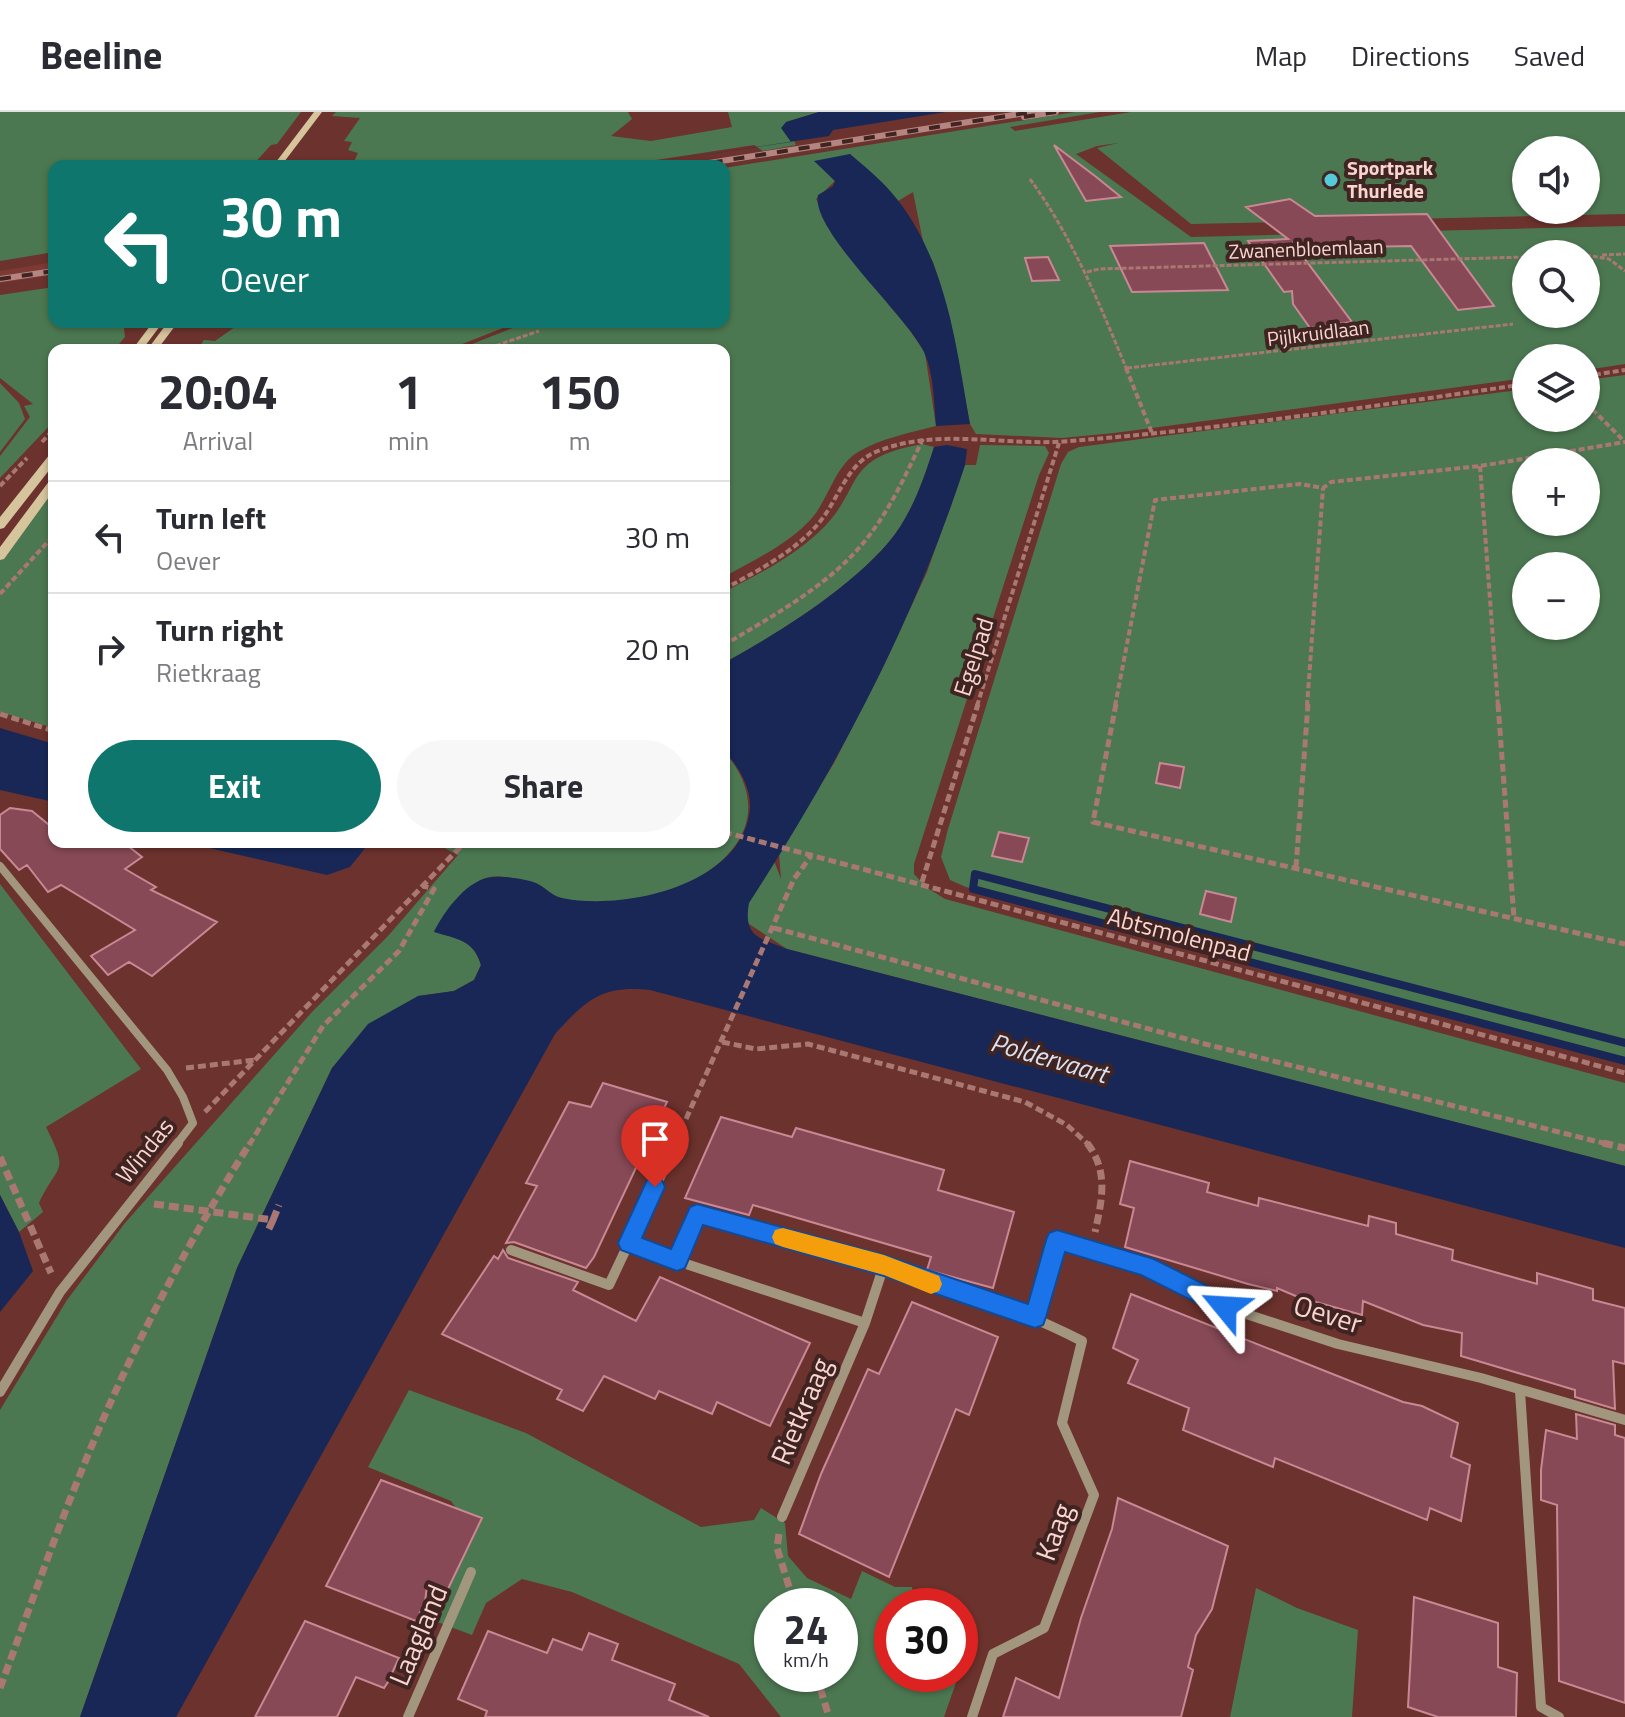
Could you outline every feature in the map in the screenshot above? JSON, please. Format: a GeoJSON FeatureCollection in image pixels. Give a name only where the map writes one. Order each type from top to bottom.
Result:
{"type":"FeatureCollection","features":[{"type":"Feature","properties":{"kind":"main road"},"geometry":{"type":"LineString","coordinates":[[282,160],[318,112]]}},
{"type":"Feature","properties":{"kind":"main road"},"geometry":{"type":"LineString","coordinates":[[294,160],[330,112]]}},
{"type":"Feature","properties":{"kind":"main road"},"geometry":{"type":"LineString","coordinates":[[0,525],[48,464]]}},
{"type":"Feature","properties":{"kind":"main road"},"geometry":{"type":"LineString","coordinates":[[0,556],[48,490]]}},
{"type":"Feature","properties":{"kind":"street","name":"Windas"},"geometry":{"type":"LineString","coordinates":[[0,866],[167,1070],[183,1097],[193,1123],[60,1292],[0,1392]]}},
{"type":"Feature","properties":{"kind":"street"},"geometry":{"type":"LineString","coordinates":[[511,1250],[609,1285],[681,1131]]}},
{"type":"Feature","properties":{"kind":"street"},"geometry":{"type":"LineString","coordinates":[[677,1261],[697,1214],[884,1265],[1035,1317]]}},
{"type":"Feature","properties":{"kind":"street","name":"Oever"},"geometry":{"type":"LineString","coordinates":[[1035,1317],[1057,1240],[1146,1266],[1225,1307],[1338,1344],[1481,1378],[1625,1420]]}},
{"type":"Feature","properties":{"kind":"street"},"geometry":{"type":"LineString","coordinates":[[629,1243],[865,1323]]}},
{"type":"Feature","properties":{"kind":"street","name":"Rietkraag"},"geometry":{"type":"LineString","coordinates":[[782,1517],[865,1323],[884,1265]]}},
{"type":"Feature","properties":{"kind":"street","name":"Kaag"},"geometry":{"type":"LineString","coordinates":[[972,1717],[993,1654],[1044,1628],[1094,1495],[1062,1423],[1082,1341],[1035,1317]]}},
{"type":"Feature","properties":{"kind":"street"},"geometry":{"type":"LineString","coordinates":[[1520,1391],[1541,1707],[1559,1717]]}},
{"type":"Feature","properties":{"kind":"street","name":"Laagland"},"geometry":{"type":"LineString","coordinates":[[408,1717],[471,1572]]}},
{"type":"Feature","properties":{"kind":"path"},"geometry":{"type":"LineString","coordinates":[[1030,179],[1050,206],[1087,272],[1152,433]]}},
{"type":"Feature","properties":{"kind":"path"},"geometry":{"type":"LineString","coordinates":[[1600,255],[1625,254]]}},
{"type":"Feature","properties":{"kind":"path","name":"Zwanenbloemlaan"},"geometry":{"type":"LineString","coordinates":[[1087,272],[1099,269],[1512,257]]}},
{"type":"Feature","properties":{"kind":"path"},"geometry":{"type":"LineString","coordinates":[[1600,257],[1625,271]]}},
{"type":"Feature","properties":{"kind":"path","name":"Pijlkruidlaan"},"geometry":{"type":"LineString","coordinates":[[1127,368],[1512,324]]}},
{"type":"Feature","properties":{"kind":"path"},"geometry":{"type":"LineString","coordinates":[[501,344],[539,331]]}},
{"type":"Feature","properties":{"kind":"path"},"geometry":{"type":"LineString","coordinates":[[1600,374],[1625,370]]}},
{"type":"Feature","properties":{"kind":"path"},"geometry":{"type":"LineString","coordinates":[[730,586],[776,560],[810,534],[829,511],[854,465],[879,450],[923,439],[1059,443],[1338,411],[1512,386]]}},
{"type":"Feature","properties":{"kind":"path"},"geometry":{"type":"LineString","coordinates":[[1600,417],[1625,442]]}},
{"type":"Feature","properties":{"kind":"path"},"geometry":{"type":"LineString","coordinates":[[730,641],[800,599],[862,545],[906,475],[923,439]]}},
{"type":"Feature","properties":{"kind":"path"},"geometry":{"type":"LineString","coordinates":[[1625,442],[1480,466],[1331,482],[1323,488],[1300,484],[1155,500],[1093,822],[1625,944]]}},
{"type":"Feature","properties":{"kind":"path","name":"Egelpad"},"geometry":{"type":"LineString","coordinates":[[922,882],[1059,443]]}},
{"type":"Feature","properties":{"kind":"path"},"geometry":{"type":"LineString","coordinates":[[1480,466],[1514,918]]}},
{"type":"Feature","properties":{"kind":"path"},"geometry":{"type":"LineString","coordinates":[[1296,867],[1323,488]]}},
{"type":"Feature","properties":{"kind":"path"},"geometry":{"type":"LineString","coordinates":[[0,594],[48,542]]}},
{"type":"Feature","properties":{"kind":"path"},"geometry":{"type":"LineString","coordinates":[[2,715],[48,729]]}},
{"type":"Feature","properties":{"kind":"path","name":"Abtsmolenpad"},"geometry":{"type":"LineString","coordinates":[[730,834],[922,882],[1139,944],[1625,1073]]}},
{"type":"Feature","properties":{"kind":"path"},"geometry":{"type":"LineString","coordinates":[[193,1123],[459,848]]}},
{"type":"Feature","properties":{"kind":"path"},"geometry":{"type":"LineString","coordinates":[[681,1131],[794,879],[811,856]]}},
{"type":"Feature","properties":{"kind":"path"},"geometry":{"type":"LineString","coordinates":[[0,1688],[81,1471],[148,1322],[209,1209],[323,1026],[399,951],[434,889],[423,886]]}},
{"type":"Feature","properties":{"kind":"path"},"geometry":{"type":"LineString","coordinates":[[774,928],[1205,1044],[1625,1148]]}},
{"type":"Feature","properties":{"kind":"path"},"geometry":{"type":"LineString","coordinates":[[722,1042],[756,1049],[808,1044],[1025,1102],[1053,1114],[1093,1146],[1102,1166],[1104,1188],[1092,1249]]}},
{"type":"Feature","properties":{"kind":"path"},"geometry":{"type":"LineString","coordinates":[[167,1070],[256,1060]]}},
{"type":"Feature","properties":{"kind":"path"},"geometry":{"type":"LineString","coordinates":[[0,1157],[60,1292]]}},
{"type":"Feature","properties":{"kind":"path"},"geometry":{"type":"LineString","coordinates":[[130,1202],[209,1209],[273,1220]]}},
{"type":"Feature","properties":{"kind":"path"},"geometry":{"type":"LineString","coordinates":[[267,1233],[279,1205]]}},
{"type":"Feature","properties":{"kind":"path"},"geometry":{"type":"LineString","coordinates":[[782,1517],[777,1548],[789,1588]]}},
{"type":"Feature","properties":{"kind":"path"},"geometry":{"type":"LineString","coordinates":[[821,1692],[829,1717]]}},
{"type":"Feature","properties":{"kind":"shaded area"},"geometry":{"type":"Polygon","coordinates":[[[48,263],[48,276],[0,283],[0,271],[48,263]]]}},
{"type":"Feature","properties":{"kind":"green space"},"geometry":{"type":"Polygon","coordinates":[[[0,112],[301,112],[277,144],[271,145],[257,160],[48,160],[48,253],[0,261],[0,112]]]}},
{"type":"Feature","properties":{"kind":"green space"},"geometry":{"type":"Polygon","coordinates":[[[336,112],[628,112],[632,119],[611,136],[651,141],[732,127],[728,112],[819,112],[786,122],[796,145],[763,151],[754,145],[656,160],[355,160],[358,153],[348,150],[352,142],[344,141],[360,118],[332,116],[336,112]]]}},
{"type":"Feature","properties":{"kind":"green space"},"geometry":{"type":"Polygon","coordinates":[[[1075,112],[1100,112],[1010,127],[1015,131],[1131,112],[1625,112],[1625,214],[1600,215],[1600,136],[1512,136],[1512,217],[1191,224],[1097,148],[1118,143],[1097,146],[1076,154],[1191,237],[1625,226],[1625,364],[1600,368],[1600,344],[1512,344],[1512,380],[1114,433],[1062,438],[976,434],[970,424],[950,318],[933,262],[924,246],[913,192],[898,201],[850,154],[829,175],[835,181],[816,199],[845,251],[925,353],[936,426],[886,439],[858,452],[844,465],[818,510],[803,527],[771,551],[730,574],[730,344],[472,344],[512,328],[730,328],[730,167],[1075,112]]]}},
{"type":"Feature","properties":{"kind":"green space"},"geometry":{"type":"Polygon","coordinates":[[[48,288],[48,328],[124,328],[125,337],[119,344],[48,344],[48,427],[0,478],[0,456],[30,417],[24,406],[33,404],[0,378],[0,295],[48,288]]]}},
{"type":"Feature","properties":{"kind":"green space"},"geometry":{"type":"Polygon","coordinates":[[[233,328],[503,328],[462,344],[201,344],[204,340],[215,341],[233,328]]]}},
{"type":"Feature","properties":{"kind":"green space"},"geometry":{"type":"Polygon","coordinates":[[[1625,375],[1625,1061],[966,887],[950,880],[941,857],[948,829],[1061,464],[1068,452],[1079,447],[1512,391],[1512,432],[1600,432],[1600,378],[1625,375]]]}},
{"type":"Feature","properties":{"kind":"green space"},"geometry":{"type":"Polygon","coordinates":[[[0,383],[19,403],[25,419],[0,452],[0,383]]]}},
{"type":"Feature","properties":{"kind":"green space"},"geometry":{"type":"Polygon","coordinates":[[[922,444],[934,447],[906,518],[885,547],[820,603],[730,659],[730,589],[785,558],[819,532],[834,516],[865,467],[896,450],[922,444]]]}},
{"type":"Feature","properties":{"kind":"green space"},"geometry":{"type":"Polygon","coordinates":[[[980,445],[1045,446],[1049,453],[1039,475],[914,864],[914,874],[926,887],[945,899],[1625,1083],[1625,1166],[787,949],[746,922],[748,903],[774,861],[781,879],[779,853],[834,763],[886,661],[927,572],[965,465],[976,465],[980,445]]]}},
{"type":"Feature","properties":{"kind":"green space"},"geometry":{"type":"Polygon","coordinates":[[[48,495],[48,726],[0,712],[0,555],[48,495]]]}},
{"type":"Feature","properties":{"kind":"green space"},"geometry":{"type":"Polygon","coordinates":[[[730,760],[743,781],[748,808],[742,833],[727,855],[705,873],[679,887],[649,897],[619,902],[580,901],[553,895],[528,881],[490,877],[474,885],[459,899],[434,931],[469,945],[481,965],[474,980],[454,991],[418,996],[332,1068],[237,1268],[80,1717],[0,1717],[0,1410],[67,1300],[125,1223],[312,1012],[388,936],[458,855],[445,848],[730,848],[730,760]]]}},
{"type":"Feature","properties":{"kind":"green space"},"geometry":{"type":"Polygon","coordinates":[[[0,884],[141,1069],[46,1127],[58,1153],[59,1168],[39,1203],[43,1212],[19,1232],[0,1195],[0,884]]]}},
{"type":"Feature","properties":{"kind":"green space"},"geometry":{"type":"Polygon","coordinates":[[[409,1390],[526,1433],[701,1527],[754,1520],[761,1508],[785,1523],[788,1556],[807,1578],[828,1588],[754,1588],[754,1683],[739,1664],[572,1592],[522,1579],[486,1603],[472,1635],[432,1620],[474,1533],[451,1501],[368,1467],[409,1390]]]}},
{"type":"Feature","properties":{"kind":"green space"},"geometry":{"type":"Polygon","coordinates":[[[862,1571],[895,1587],[912,1587],[874,1588],[874,1692],[953,1692],[944,1717],[781,1717],[761,1692],[858,1692],[858,1588],[855,1588],[862,1571]]]}},
{"type":"Feature","properties":{"kind":"green space"},"geometry":{"type":"Polygon","coordinates":[[[1256,1588],[1297,1608],[1358,1630],[1352,1717],[1230,1717],[1256,1588]]]}},
{"type":"Feature","properties":{"kind":"water"},"geometry":{"type":"Polygon","coordinates":[[[819,112],[946,112],[833,130],[829,136],[791,142],[781,128],[786,122],[819,112]]]}},
{"type":"Feature","properties":{"kind":"water"},"geometry":{"type":"Polygon","coordinates":[[[850,154],[891,192],[925,244],[946,302],[970,424],[936,426],[932,379],[924,352],[844,251],[820,210],[818,195],[833,186],[835,181],[814,161],[850,154]]]}},
{"type":"Feature","properties":{"kind":"water","name":"Poldervaart"},"geometry":{"type":"Polygon","coordinates":[[[947,445],[967,449],[965,465],[945,523],[898,636],[843,746],[749,903],[748,923],[755,935],[787,949],[1625,1166],[1625,1248],[650,990],[607,993],[586,1004],[555,1034],[176,1717],[80,1717],[237,1268],[332,1068],[368,1024],[418,996],[454,991],[474,980],[481,965],[474,950],[464,942],[434,932],[451,905],[475,883],[494,877],[509,877],[536,883],[562,898],[617,900],[647,896],[677,887],[704,874],[727,856],[743,835],[750,808],[748,790],[730,758],[730,659],[820,603],[885,547],[906,518],[934,447],[947,445]]]}},
{"type":"Feature","properties":{"kind":"water"},"geometry":{"type":"Polygon","coordinates":[[[0,728],[48,742],[48,801],[0,790],[0,728]]]}},
{"type":"Feature","properties":{"kind":"water"},"geometry":{"type":"Polygon","coordinates":[[[209,848],[365,848],[350,867],[327,875],[209,848]]]}},
{"type":"Feature","properties":{"kind":"water"},"geometry":{"type":"Polygon","coordinates":[[[0,1195],[19,1232],[33,1271],[0,1312],[0,1195]]]}},
{"type":"Feature","properties":{"kind":"building"},"geometry":{"type":"Polygon","coordinates":[[[1054,145],[1095,176],[1121,197],[1086,201],[1054,145]]]}},
{"type":"Feature","properties":{"kind":"building"},"geometry":{"type":"Polygon","coordinates":[[[1290,199],[1315,216],[1427,214],[1494,306],[1458,310],[1411,246],[1300,248],[1292,242],[1352,322],[1310,328],[1293,304],[1292,291],[1284,292],[1248,241],[1288,239],[1246,207],[1290,199]]]}},
{"type":"Feature","properties":{"kind":"building"},"geometry":{"type":"Polygon","coordinates":[[[1204,243],[1228,290],[1132,292],[1110,246],[1204,243]]]}},
{"type":"Feature","properties":{"kind":"building"},"geometry":{"type":"Polygon","coordinates":[[[1048,257],[1059,280],[1032,281],[1025,258],[1048,257]]]}},
{"type":"Feature","properties":{"kind":"building"},"geometry":{"type":"Polygon","coordinates":[[[1160,763],[1184,767],[1180,788],[1156,783],[1160,763]]]}},
{"type":"Feature","properties":{"kind":"building"},"geometry":{"type":"Polygon","coordinates":[[[10,808],[32,811],[48,824],[48,848],[131,848],[142,857],[125,869],[156,887],[151,890],[217,922],[152,976],[129,962],[108,975],[91,956],[135,930],[61,885],[48,892],[27,865],[19,870],[0,849],[0,815],[10,808]]]}},
{"type":"Feature","properties":{"kind":"building"},"geometry":{"type":"Polygon","coordinates":[[[999,832],[1029,838],[1022,862],[992,856],[999,832]]]}},
{"type":"Feature","properties":{"kind":"building"},"geometry":{"type":"Polygon","coordinates":[[[1206,891],[1236,898],[1231,922],[1200,914],[1206,891]]]}},
{"type":"Feature","properties":{"kind":"building"},"geometry":{"type":"Polygon","coordinates":[[[603,1083],[667,1102],[594,1257],[586,1268],[514,1242],[506,1243],[537,1186],[526,1183],[569,1102],[591,1107],[603,1083]]]}},
{"type":"Feature","properties":{"kind":"building"},"geometry":{"type":"Polygon","coordinates":[[[721,1117],[792,1137],[796,1128],[944,1170],[938,1190],[1014,1212],[993,1288],[927,1270],[931,1257],[753,1205],[749,1215],[685,1198],[721,1117]]]}},
{"type":"Feature","properties":{"kind":"building"},"geometry":{"type":"Polygon","coordinates":[[[1130,1161],[1209,1183],[1207,1192],[1258,1206],[1259,1198],[1368,1226],[1369,1216],[1396,1223],[1396,1234],[1453,1250],[1452,1260],[1537,1284],[1537,1273],[1593,1289],[1593,1300],[1625,1308],[1625,1364],[1613,1361],[1615,1409],[1575,1397],[1575,1390],[1461,1356],[1462,1333],[1423,1325],[1363,1301],[1362,1315],[1277,1288],[1277,1291],[1248,1284],[1125,1247],[1134,1208],[1120,1204],[1130,1161]]]}},
{"type":"Feature","properties":{"kind":"building"},"geometry":{"type":"Polygon","coordinates":[[[503,1250],[508,1258],[578,1282],[573,1290],[636,1321],[660,1277],[810,1343],[770,1426],[717,1402],[712,1414],[659,1391],[655,1399],[604,1376],[583,1411],[557,1399],[562,1390],[442,1334],[494,1256],[498,1259],[503,1250]]]}},
{"type":"Feature","properties":{"kind":"building"},"geometry":{"type":"Polygon","coordinates":[[[1131,1294],[1403,1402],[1422,1406],[1458,1423],[1451,1457],[1470,1465],[1461,1521],[1430,1508],[1427,1520],[1275,1458],[1273,1467],[1183,1430],[1189,1408],[1128,1383],[1138,1360],[1113,1348],[1131,1294]]]}},
{"type":"Feature","properties":{"kind":"building"},"geometry":{"type":"Polygon","coordinates":[[[912,1302],[998,1337],[969,1415],[956,1409],[889,1577],[799,1534],[821,1474],[868,1369],[879,1374],[912,1302]]]}},
{"type":"Feature","properties":{"kind":"building"},"geometry":{"type":"Polygon","coordinates":[[[1576,1414],[1615,1425],[1615,1435],[1625,1438],[1625,1703],[1559,1681],[1557,1505],[1541,1500],[1541,1470],[1546,1430],[1577,1439],[1576,1414]]]}},
{"type":"Feature","properties":{"kind":"building"},"geometry":{"type":"Polygon","coordinates":[[[381,1480],[482,1518],[446,1593],[427,1586],[425,1602],[416,1621],[326,1586],[381,1480]]]}},
{"type":"Feature","properties":{"kind":"building"},"geometry":{"type":"Polygon","coordinates":[[[1118,1498],[1228,1546],[1212,1609],[1196,1635],[1188,1667],[1193,1670],[1181,1717],[1003,1717],[1016,1678],[1059,1698],[1081,1618],[1112,1529],[1118,1498]]]}},
{"type":"Feature","properties":{"kind":"building"},"geometry":{"type":"Polygon","coordinates":[[[1414,1597],[1498,1623],[1498,1667],[1517,1673],[1516,1717],[1438,1717],[1408,1707],[1414,1597]]]}},
{"type":"Feature","properties":{"kind":"building"},"geometry":{"type":"Polygon","coordinates":[[[305,1621],[399,1658],[388,1682],[384,1688],[356,1677],[337,1717],[255,1717],[305,1621]]]}},
{"type":"Feature","properties":{"kind":"building"},"geometry":{"type":"Polygon","coordinates":[[[488,1631],[547,1653],[553,1639],[582,1650],[589,1633],[618,1644],[612,1660],[675,1684],[669,1700],[709,1717],[485,1717],[487,1711],[458,1699],[488,1631]]]}},
{"type":"Feature","properties":{"kind":"waterway"},"geometry":{"type":"LineString","coordinates":[[1625,1043],[975,874],[973,889],[1625,1061]]}},
{"type":"Feature","properties":{"kind":"railway"},"geometry":{"type":"LineString","coordinates":[[728,160],[1032,112]]}},
{"type":"Feature","properties":{"kind":"railway"},"geometry":{"type":"LineString","coordinates":[[1024,117],[1056,112]]}},
{"type":"Feature","properties":{"kind":"railway"},"geometry":{"type":"LineString","coordinates":[[0,279],[48,272]]}},
{"type":"Feature","properties":{"kind":"slow traffic"},"geometry":{"type":"LineString","coordinates":[[783,1237],[884,1265],[931,1284]]}},
{"type":"Feature","properties":{"kind":"place","name":"Sportpark Thurlede"},"geometry":{"type":"Point","coordinates":[1331,180]}},
{"type":"Feature","properties":{"kind":"route"},"geometry":{"type":"LineString","coordinates":[[655,1187],[629,1243],[677,1261],[697,1214],[884,1265],[1035,1317],[1057,1240],[1146,1266],[1225,1307]]}}]}
